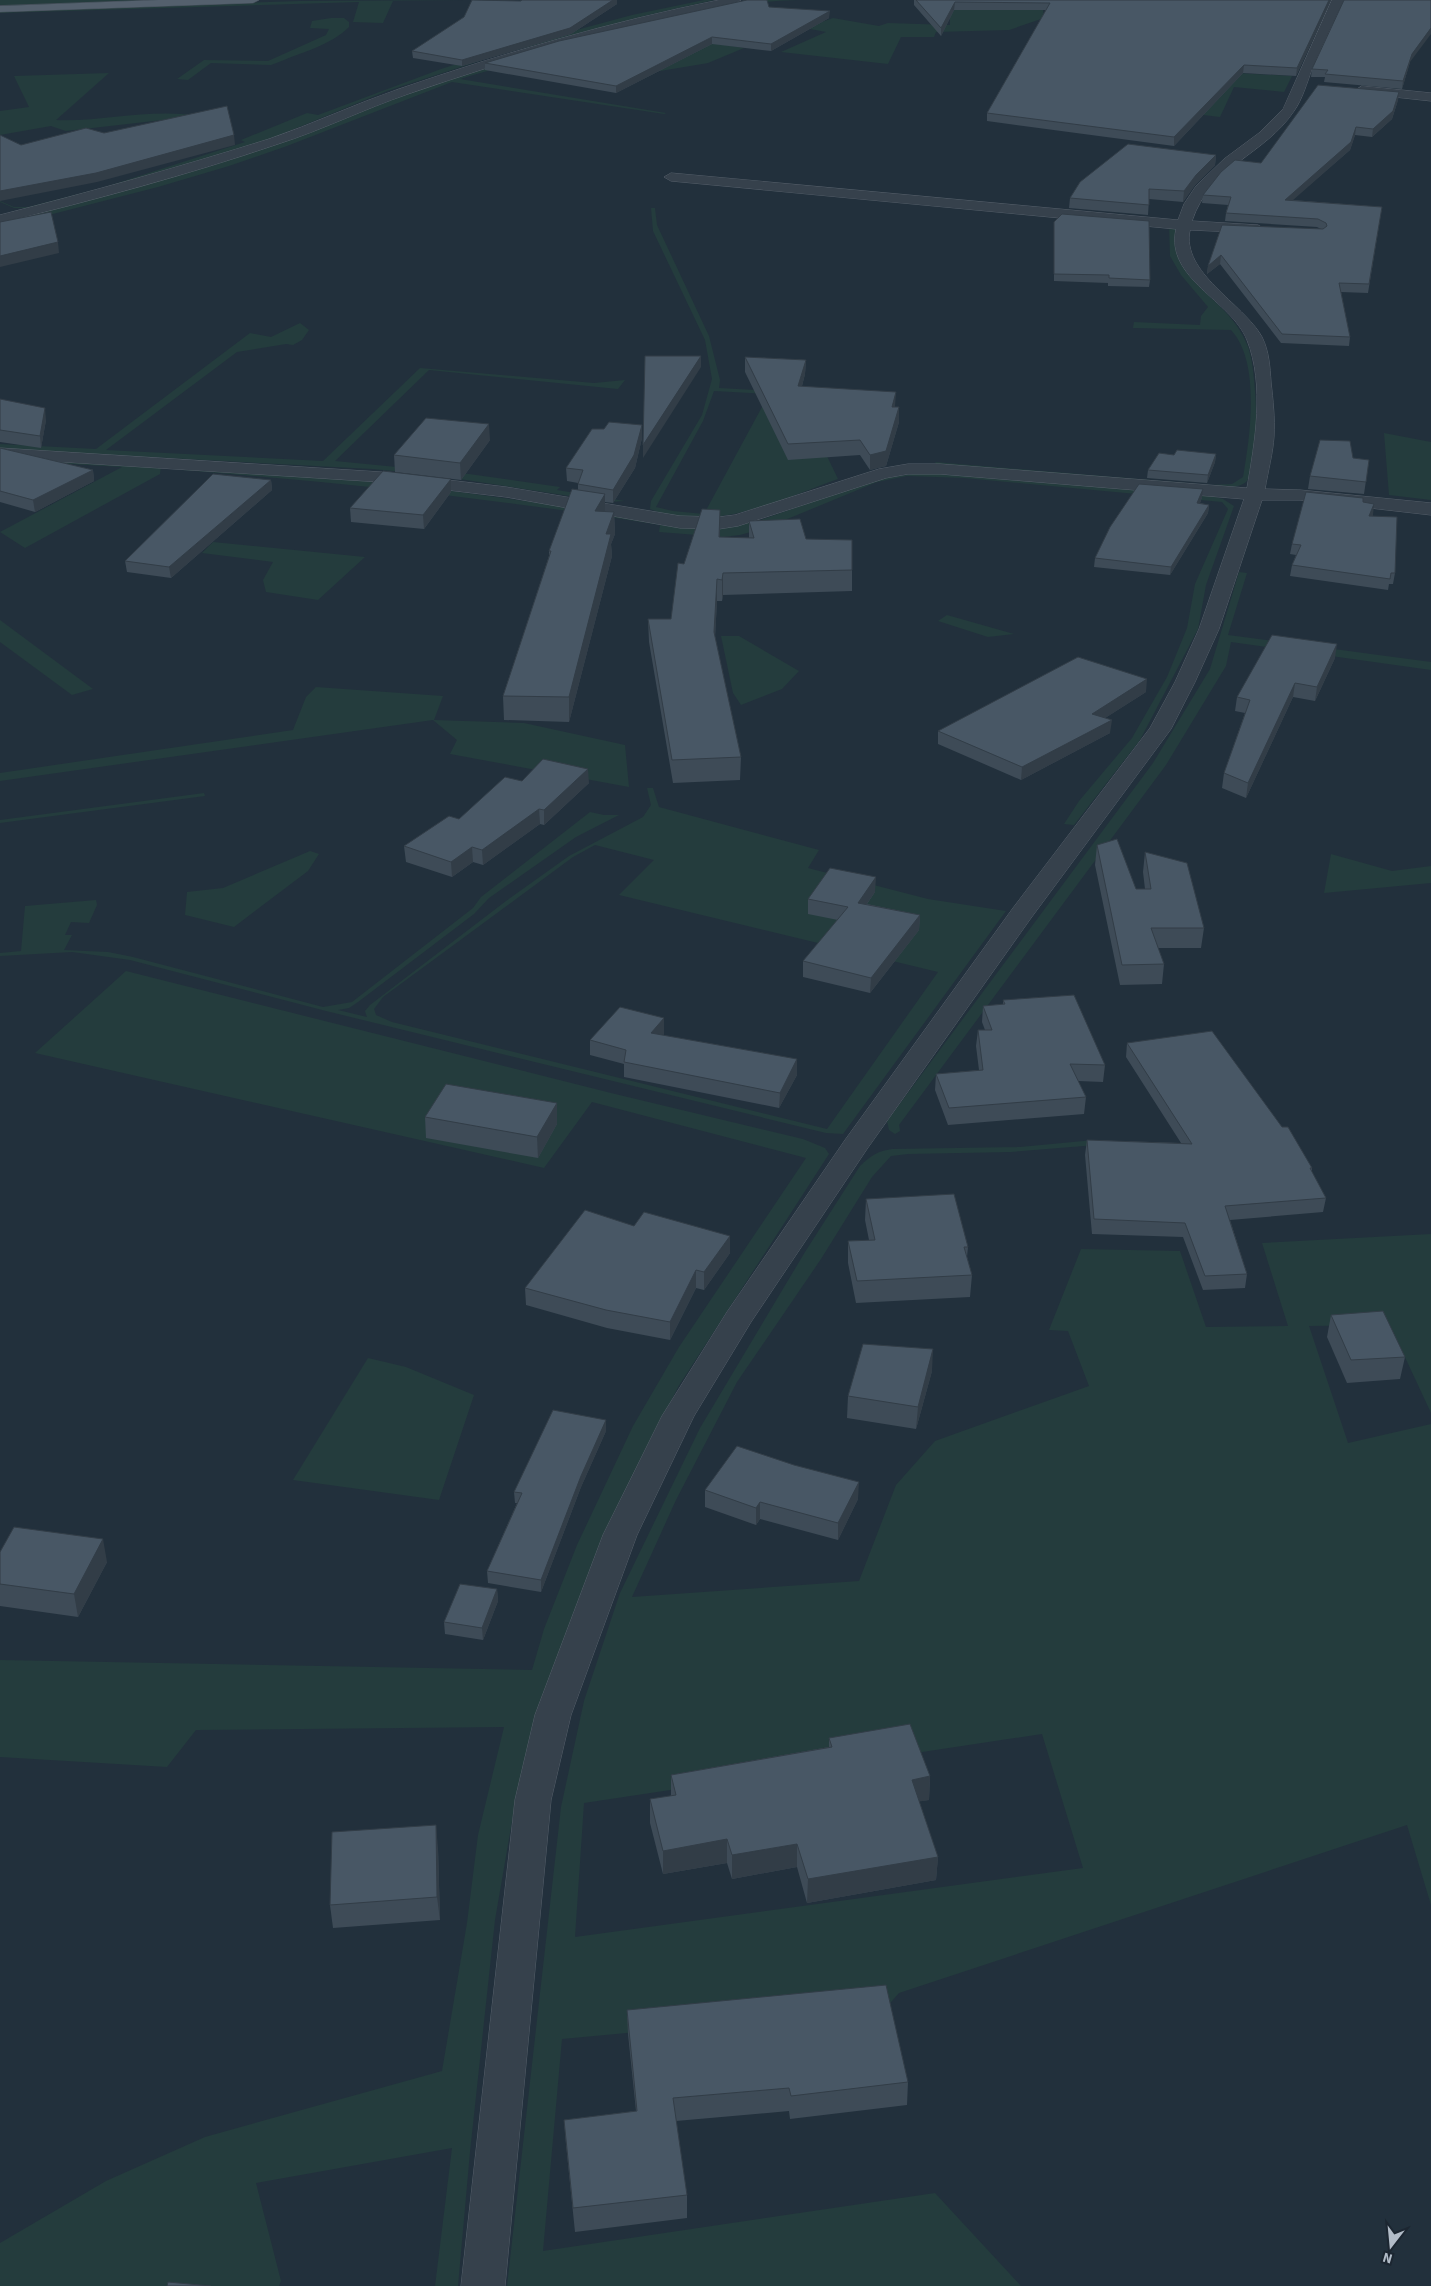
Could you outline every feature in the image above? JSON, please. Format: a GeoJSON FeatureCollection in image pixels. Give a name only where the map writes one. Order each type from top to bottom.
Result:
{"type":"FeatureCollection","features":[{"type":"Feature","properties":{"kind":"main road"},"geometry":{"type":"LineString","coordinates":[[0,9],[253,0]]}},
{"type":"Feature","properties":{"kind":"street"},"geometry":{"type":"LineString","coordinates":[[0,219],[103,193],[266,144],[401,92],[508,56],[648,18],[735,0]]}},
{"type":"Feature","properties":{"kind":"street"},"geometry":{"type":"LineString","coordinates":[[483,2286],[533,1800],[553,1715],[620,1535],[678,1416],[738,1320],[867,1130],[1022,913],[1160,729],[1185,682],[1208,628],[1255,494],[1265,437],[1265,406],[1261,358],[1254,338],[1242,322],[1208,289],[1194,272],[1185,257],[1181,239],[1184,224],[1191,204],[1201,189],[1230,162],[1264,136],[1289,110],[1306,86],[1316,46],[1338,0]]}},
{"type":"Feature","properties":{"kind":"street"},"geometry":{"type":"LineString","coordinates":[[1350,89],[1431,97]]}},
{"type":"Feature","properties":{"kind":"street"},"geometry":{"type":"LineString","coordinates":[[671,177],[1184,224],[1270,230]]}},
{"type":"Feature","properties":{"kind":"street"},"geometry":{"type":"LineString","coordinates":[[0,453],[381,477],[506,492],[672,521],[700,524],[738,520],[858,480],[908,469],[940,469],[1255,494],[1300,495],[1431,509]]}},
{"type":"Feature","properties":{"kind":"green space"},"geometry":{"type":"Polygon","coordinates":[[[0,0],[187,0],[0,7],[0,0]]]}},
{"type":"Feature","properties":{"kind":"green space"},"geometry":{"type":"Polygon","coordinates":[[[464,0],[393,1],[383,23],[353,22],[359,2],[0,13],[0,11],[300,1],[464,0]]]}},
{"type":"Feature","properties":{"kind":"green space"},"geometry":{"type":"Polygon","coordinates":[[[704,0],[714,0],[644,16],[498,55],[387,91],[270,139],[180,167],[29,208],[14,208],[0,202],[14,207],[28,207],[105,187],[245,142],[241,140],[307,113],[318,115],[441,69],[491,53],[632,15],[704,0]]]}},
{"type":"Feature","properties":{"kind":"green space"},"geometry":{"type":"Polygon","coordinates":[[[761,0],[798,0],[731,6],[698,12],[601,37],[460,79],[666,113],[664,114],[452,82],[287,146],[229,166],[158,187],[10,225],[5,223],[214,165],[306,134],[409,93],[501,62],[661,18],[761,0]]]}},
{"type":"Feature","properties":{"kind":"green space"},"geometry":{"type":"Polygon","coordinates":[[[950,10],[1043,10],[1044,18],[1009,30],[936,32],[934,37],[901,37],[888,64],[781,52],[826,32],[805,28],[833,18],[879,26],[888,23],[950,25],[950,10]]]}},
{"type":"Feature","properties":{"kind":"green space"},"geometry":{"type":"Polygon","coordinates":[[[344,18],[349,22],[349,27],[334,39],[307,51],[271,65],[211,63],[188,80],[177,79],[204,60],[268,61],[326,35],[329,29],[310,28],[312,21],[344,18]]]}},
{"type":"Feature","properties":{"kind":"green space"},"geometry":{"type":"Polygon","coordinates":[[[707,42],[744,48],[708,63],[648,73],[707,42]]]}},
{"type":"Feature","properties":{"kind":"green space"},"geometry":{"type":"Polygon","coordinates":[[[109,73],[56,120],[144,114],[198,116],[66,131],[51,126],[0,135],[0,111],[29,107],[14,76],[109,73]]]}},
{"type":"Feature","properties":{"kind":"green space"},"geometry":{"type":"Polygon","coordinates":[[[1235,73],[1292,76],[1284,92],[1234,87],[1220,117],[1203,115],[1235,73]]]}},
{"type":"Feature","properties":{"kind":"green space"},"geometry":{"type":"Polygon","coordinates":[[[651,208],[655,208],[657,225],[709,336],[720,380],[719,388],[828,394],[827,456],[838,479],[769,504],[721,516],[697,518],[674,516],[650,509],[651,501],[702,415],[712,379],[705,340],[653,231],[651,208]],[[714,391],[703,421],[656,507],[673,511],[704,514],[769,394],[714,391]]]}},
{"type":"Feature","properties":{"kind":"green space"},"geometry":{"type":"Polygon","coordinates":[[[1169,224],[1177,226],[1177,245],[1181,261],[1189,274],[1234,322],[1249,350],[1256,400],[1256,441],[1251,474],[1246,482],[1228,488],[936,464],[935,462],[1211,485],[1232,484],[1243,477],[1250,421],[1250,380],[1247,361],[1240,344],[1231,330],[1133,328],[1134,322],[1200,325],[1201,316],[1208,307],[1181,275],[1170,256],[1169,224]]]}},
{"type":"Feature","properties":{"kind":"green space"},"geometry":{"type":"Polygon","coordinates":[[[300,323],[309,330],[302,340],[293,345],[286,344],[237,352],[106,450],[323,461],[420,368],[594,383],[625,380],[618,389],[429,370],[335,461],[469,474],[560,487],[557,490],[625,501],[608,502],[434,475],[372,469],[0,449],[0,444],[96,449],[250,333],[271,337],[300,323]]]}},
{"type":"Feature","properties":{"kind":"green space"},"geometry":{"type":"Polygon","coordinates":[[[1384,433],[1431,442],[1431,500],[1389,495],[1384,433]]]}},
{"type":"Feature","properties":{"kind":"green space"},"geometry":{"type":"Polygon","coordinates":[[[0,457],[161,466],[160,474],[25,548],[0,532],[122,467],[0,460],[0,457]]]}},
{"type":"Feature","properties":{"kind":"green space"},"geometry":{"type":"Polygon","coordinates":[[[183,467],[401,484],[569,507],[661,525],[711,529],[758,521],[874,480],[918,473],[939,473],[1211,496],[1223,499],[1234,506],[1206,585],[1198,629],[1140,740],[1074,825],[1064,824],[1079,801],[1132,738],[1167,677],[1187,628],[1195,584],[1228,509],[1222,502],[964,478],[907,476],[877,482],[768,527],[740,535],[723,537],[659,532],[660,525],[541,507],[362,486],[182,470],[183,467]]]}},
{"type":"Feature","properties":{"kind":"green space"},"geometry":{"type":"Polygon","coordinates":[[[213,542],[365,557],[318,600],[266,592],[263,580],[273,562],[202,553],[213,542]]]}},
{"type":"Feature","properties":{"kind":"green space"},"geometry":{"type":"Polygon","coordinates":[[[1239,572],[1247,573],[1228,635],[1431,662],[1431,670],[1231,642],[1226,666],[1166,765],[899,1125],[900,1131],[895,1134],[889,1130],[887,1121],[1153,763],[1210,669],[1239,572]]]}},
{"type":"Feature","properties":{"kind":"green space"},"geometry":{"type":"Polygon","coordinates":[[[947,615],[1014,634],[988,637],[938,621],[947,615]]]}},
{"type":"Feature","properties":{"kind":"green space"},"geometry":{"type":"Polygon","coordinates":[[[0,620],[93,689],[72,695],[0,642],[0,620]]]}},
{"type":"Feature","properties":{"kind":"green space"},"geometry":{"type":"Polygon","coordinates":[[[721,636],[739,636],[799,671],[782,689],[741,705],[733,693],[721,636]]]}},
{"type":"Feature","properties":{"kind":"green space"},"geometry":{"type":"Polygon","coordinates":[[[316,687],[443,696],[434,720],[524,723],[625,745],[629,787],[450,754],[457,740],[433,720],[0,781],[0,773],[293,730],[306,697],[316,687]]]}},
{"type":"Feature","properties":{"kind":"green space"},"geometry":{"type":"Polygon","coordinates":[[[647,788],[653,788],[659,807],[819,850],[808,868],[928,899],[1006,911],[843,1134],[826,1133],[326,1011],[130,960],[72,952],[0,956],[0,953],[21,951],[25,906],[96,900],[97,905],[89,923],[71,922],[65,935],[72,935],[64,950],[108,952],[133,957],[323,1007],[352,1002],[473,908],[481,897],[590,812],[604,815],[619,815],[576,837],[489,898],[474,914],[358,1002],[349,1008],[338,1010],[367,1017],[365,1011],[370,1005],[506,901],[569,856],[643,817],[651,805],[647,788]],[[595,845],[573,857],[383,997],[374,1009],[376,1015],[392,1022],[827,1129],[938,972],[619,895],[654,860],[595,845]]]}},
{"type":"Feature","properties":{"kind":"green space"},"geometry":{"type":"Polygon","coordinates":[[[204,793],[205,796],[0,823],[0,820],[204,793]]]}},
{"type":"Feature","properties":{"kind":"green space"},"geometry":{"type":"Polygon","coordinates":[[[310,851],[319,854],[308,871],[234,927],[185,915],[187,892],[223,888],[310,851]]]}},
{"type":"Feature","properties":{"kind":"green space"},"geometry":{"type":"Polygon","coordinates":[[[1331,854],[1392,871],[1431,866],[1431,883],[1324,893],[1331,854]]]}},
{"type":"Feature","properties":{"kind":"green space"},"geometry":{"type":"Polygon","coordinates":[[[126,971],[611,1093],[803,1139],[825,1148],[829,1154],[678,1387],[598,1549],[515,1804],[495,1920],[470,2152],[458,2286],[435,2286],[452,2148],[256,2183],[281,2281],[279,2286],[0,2286],[0,2243],[106,2181],[205,2137],[442,2071],[467,1923],[478,1835],[504,1727],[196,1730],[167,1767],[0,1757],[0,1660],[532,1670],[544,1629],[577,1545],[633,1426],[679,1347],[806,1158],[592,1102],[544,1168],[35,1053],[126,971]]]}},
{"type":"Feature","properties":{"kind":"green space"},"geometry":{"type":"Polygon","coordinates":[[[1094,1140],[1096,1145],[1011,1152],[891,1156],[872,1177],[821,1259],[737,1382],[676,1500],[632,1597],[859,1581],[896,1485],[935,1441],[1089,1386],[1068,1331],[1049,1330],[1081,1249],[1180,1251],[1206,1327],[1288,1326],[1262,1243],[1431,1234],[1431,1413],[1390,1325],[1309,1326],[1348,1443],[1431,1424],[1431,1905],[1407,1825],[899,1993],[885,2009],[562,2039],[543,2251],[935,2193],[1021,2286],[507,2286],[561,1807],[584,1701],[620,1593],[700,1428],[805,1252],[860,1166],[874,1154],[892,1149],[1020,1147],[1094,1140]],[[1042,1734],[584,1803],[575,1937],[1083,1868],[1042,1734]]]}},
{"type":"Feature","properties":{"kind":"green space"},"geometry":{"type":"Polygon","coordinates":[[[368,1358],[406,1367],[474,1395],[439,1500],[293,1480],[368,1358]]]}},
{"type":"Feature","properties":{"kind":"building"},"geometry":{"type":"Polygon","coordinates":[[[472,0],[613,0],[570,28],[462,60],[412,51],[464,17],[472,0]]]}},
{"type":"Feature","properties":{"kind":"building"},"geometry":{"type":"Polygon","coordinates":[[[747,0],[767,0],[769,7],[830,11],[771,44],[712,37],[616,86],[485,63],[559,41],[747,0]]]}},
{"type":"Feature","properties":{"kind":"building"},"geometry":{"type":"Polygon","coordinates":[[[916,0],[1329,0],[1297,68],[1244,65],[1174,137],[987,113],[1050,3],[955,2],[941,28],[916,0]]]}},
{"type":"Feature","properties":{"kind":"building"},"geometry":{"type":"Polygon","coordinates":[[[1344,0],[1431,0],[1431,28],[1412,54],[1403,81],[1325,74],[1328,70],[1312,69],[1344,0]]]}},
{"type":"Feature","properties":{"kind":"building"},"geometry":{"type":"Polygon","coordinates":[[[1318,85],[1399,92],[1393,111],[1373,129],[1356,127],[1351,142],[1285,200],[1382,207],[1369,284],[1339,283],[1350,337],[1282,334],[1221,255],[1208,266],[1222,225],[1323,229],[1327,226],[1326,223],[1318,219],[1226,213],[1231,197],[1203,195],[1221,172],[1235,160],[1261,163],[1318,85]]]}},
{"type":"Feature","properties":{"kind":"building"},"geometry":{"type":"Polygon","coordinates":[[[227,106],[234,135],[96,173],[0,191],[0,135],[21,145],[86,128],[104,133],[227,106]]]}},
{"type":"Feature","properties":{"kind":"building"},"geometry":{"type":"Polygon","coordinates":[[[1128,144],[1216,155],[1196,175],[1184,191],[1149,189],[1149,205],[1070,198],[1080,182],[1128,144]]]}},
{"type":"Feature","properties":{"kind":"building"},"geometry":{"type":"Polygon","coordinates":[[[51,212],[58,242],[0,256],[0,222],[51,212]]]}},
{"type":"Feature","properties":{"kind":"building"},"geometry":{"type":"Polygon","coordinates":[[[1062,214],[1149,221],[1150,280],[1109,278],[1109,275],[1054,274],[1054,222],[1062,214]]]}},
{"type":"Feature","properties":{"kind":"building"},"geometry":{"type":"Polygon","coordinates":[[[645,356],[701,356],[643,445],[645,356]]]}},
{"type":"Feature","properties":{"kind":"building"},"geometry":{"type":"Polygon","coordinates":[[[745,357],[806,360],[798,386],[896,392],[892,407],[899,407],[886,451],[870,455],[860,440],[788,444],[745,357]]]}},
{"type":"Feature","properties":{"kind":"building"},"geometry":{"type":"Polygon","coordinates":[[[0,399],[45,408],[40,436],[0,430],[0,399]]]}},
{"type":"Feature","properties":{"kind":"building"},"geometry":{"type":"Polygon","coordinates":[[[426,418],[489,424],[460,463],[394,455],[426,418]]]}},
{"type":"Feature","properties":{"kind":"building"},"geometry":{"type":"Polygon","coordinates":[[[609,422],[642,425],[634,455],[613,490],[578,484],[583,470],[566,468],[592,429],[604,429],[609,422]]]}},
{"type":"Feature","properties":{"kind":"building"},"geometry":{"type":"Polygon","coordinates":[[[1320,440],[1350,441],[1353,458],[1369,460],[1366,482],[1310,476],[1320,440]]]}},
{"type":"Feature","properties":{"kind":"building"},"geometry":{"type":"Polygon","coordinates":[[[0,448],[93,470],[33,500],[0,491],[0,448]]]}},
{"type":"Feature","properties":{"kind":"building"},"geometry":{"type":"Polygon","coordinates":[[[1177,450],[1216,454],[1208,475],[1148,470],[1159,453],[1174,455],[1177,450]]]}},
{"type":"Feature","properties":{"kind":"building"},"geometry":{"type":"Polygon","coordinates":[[[383,471],[451,479],[423,515],[350,508],[383,471]]]}},
{"type":"Feature","properties":{"kind":"building"},"geometry":{"type":"Polygon","coordinates":[[[213,474],[271,480],[169,567],[125,561],[213,474]]]}},
{"type":"Feature","properties":{"kind":"building"},"geometry":{"type":"Polygon","coordinates":[[[1139,484],[1203,489],[1197,503],[1209,505],[1171,567],[1095,558],[1110,527],[1139,484]]]}},
{"type":"Feature","properties":{"kind":"building"},"geometry":{"type":"Polygon","coordinates":[[[572,489],[605,494],[595,511],[614,512],[606,534],[611,534],[569,697],[503,696],[551,551],[549,551],[572,489]]]}},
{"type":"Feature","properties":{"kind":"building"},"geometry":{"type":"Polygon","coordinates":[[[1306,492],[1363,498],[1363,502],[1374,504],[1369,516],[1397,517],[1395,573],[1391,573],[1390,579],[1292,565],[1301,545],[1292,544],[1306,492]]]}},
{"type":"Feature","properties":{"kind":"building"},"geometry":{"type":"Polygon","coordinates":[[[702,509],[720,510],[719,537],[754,538],[749,521],[800,519],[806,539],[852,540],[852,570],[723,573],[722,580],[717,579],[714,632],[741,757],[672,760],[648,619],[671,619],[678,563],[684,564],[702,509]]]}},
{"type":"Feature","properties":{"kind":"building"},"geometry":{"type":"Polygon","coordinates":[[[1272,635],[1337,644],[1317,687],[1295,683],[1248,783],[1224,773],[1250,700],[1237,697],[1272,635]]]}},
{"type":"Feature","properties":{"kind":"building"},"geometry":{"type":"Polygon","coordinates":[[[1078,657],[1147,679],[1092,714],[1112,720],[1022,767],[938,731],[1078,657]]]}},
{"type":"Feature","properties":{"kind":"building"},"geometry":{"type":"Polygon","coordinates":[[[543,759],[588,769],[544,810],[539,809],[482,850],[472,847],[451,862],[404,846],[449,816],[459,819],[505,777],[522,781],[543,759]]]}},
{"type":"Feature","properties":{"kind":"building"},"geometry":{"type":"Polygon","coordinates":[[[1117,839],[1136,889],[1151,889],[1145,852],[1187,863],[1204,928],[1151,928],[1164,964],[1122,965],[1097,845],[1117,839]]]}},
{"type":"Feature","properties":{"kind":"building"},"geometry":{"type":"Polygon","coordinates":[[[830,868],[876,877],[858,903],[920,915],[871,978],[803,961],[848,907],[808,899],[830,868]]]}},
{"type":"Feature","properties":{"kind":"building"},"geometry":{"type":"Polygon","coordinates":[[[1074,995],[1105,1065],[1070,1064],[1086,1097],[949,1108],[936,1074],[983,1070],[978,1030],[992,1030],[983,1006],[1005,1004],[1003,1000],[1074,995]]]}},
{"type":"Feature","properties":{"kind":"building"},"geometry":{"type":"Polygon","coordinates":[[[620,1007],[664,1018],[651,1033],[797,1059],[780,1093],[624,1062],[626,1050],[590,1040],[620,1007]]]}},
{"type":"Feature","properties":{"kind":"building"},"geometry":{"type":"Polygon","coordinates":[[[1212,1031],[1282,1127],[1288,1127],[1312,1168],[1310,1168],[1326,1198],[1225,1206],[1247,1274],[1205,1276],[1185,1223],[1094,1219],[1087,1140],[1192,1144],[1127,1043],[1212,1031]]]}},
{"type":"Feature","properties":{"kind":"building"},"geometry":{"type":"Polygon","coordinates":[[[446,1084],[557,1103],[537,1137],[425,1117],[446,1084]]]}},
{"type":"Feature","properties":{"kind":"building"},"geometry":{"type":"Polygon","coordinates":[[[954,1194],[968,1247],[964,1247],[972,1275],[857,1281],[848,1241],[875,1240],[866,1199],[954,1194]]]}},
{"type":"Feature","properties":{"kind":"building"},"geometry":{"type":"Polygon","coordinates":[[[585,1210],[634,1226],[644,1212],[730,1236],[704,1272],[696,1270],[670,1322],[606,1310],[525,1288],[585,1210]]]}},
{"type":"Feature","properties":{"kind":"building"},"geometry":{"type":"Polygon","coordinates":[[[1383,1311],[1405,1357],[1351,1360],[1331,1315],[1383,1311]]]}},
{"type":"Feature","properties":{"kind":"building"},"geometry":{"type":"Polygon","coordinates":[[[863,1344],[933,1349],[918,1407],[848,1396],[863,1344]]]}},
{"type":"Feature","properties":{"kind":"building"},"geometry":{"type":"Polygon","coordinates":[[[553,1410],[606,1420],[581,1476],[541,1580],[487,1571],[522,1493],[514,1492],[553,1410]]]}},
{"type":"Feature","properties":{"kind":"building"},"geometry":{"type":"Polygon","coordinates":[[[737,1446],[794,1465],[859,1482],[838,1523],[760,1502],[756,1508],[705,1490],[737,1446]]]}},
{"type":"Feature","properties":{"kind":"building"},"geometry":{"type":"Polygon","coordinates":[[[14,1527],[103,1539],[74,1594],[0,1584],[0,1552],[14,1527]]]}},
{"type":"Feature","properties":{"kind":"building"},"geometry":{"type":"Polygon","coordinates":[[[460,1584],[497,1589],[482,1628],[444,1622],[460,1584]]]}},
{"type":"Feature","properties":{"kind":"building"},"geometry":{"type":"Polygon","coordinates":[[[910,1724],[930,1776],[912,1780],[938,1857],[808,1879],[797,1844],[732,1855],[727,1839],[663,1851],[650,1799],[676,1795],[671,1775],[832,1747],[829,1738],[910,1724]]]}},
{"type":"Feature","properties":{"kind":"building"},"geometry":{"type":"Polygon","coordinates":[[[436,1825],[437,1897],[330,1905],[332,1832],[436,1825]]]}},
{"type":"Feature","properties":{"kind":"building"},"geometry":{"type":"Polygon","coordinates":[[[886,1985],[908,2082],[791,2096],[789,2088],[673,2098],[687,2195],[573,2208],[564,2120],[637,2111],[627,2010],[886,1985]]]}},
{"type":"Feature","properties":{"kind":"building"},"geometry":{"type":"Polygon","coordinates":[[[168,2282],[211,2286],[167,2286],[168,2282]]]}}]}
